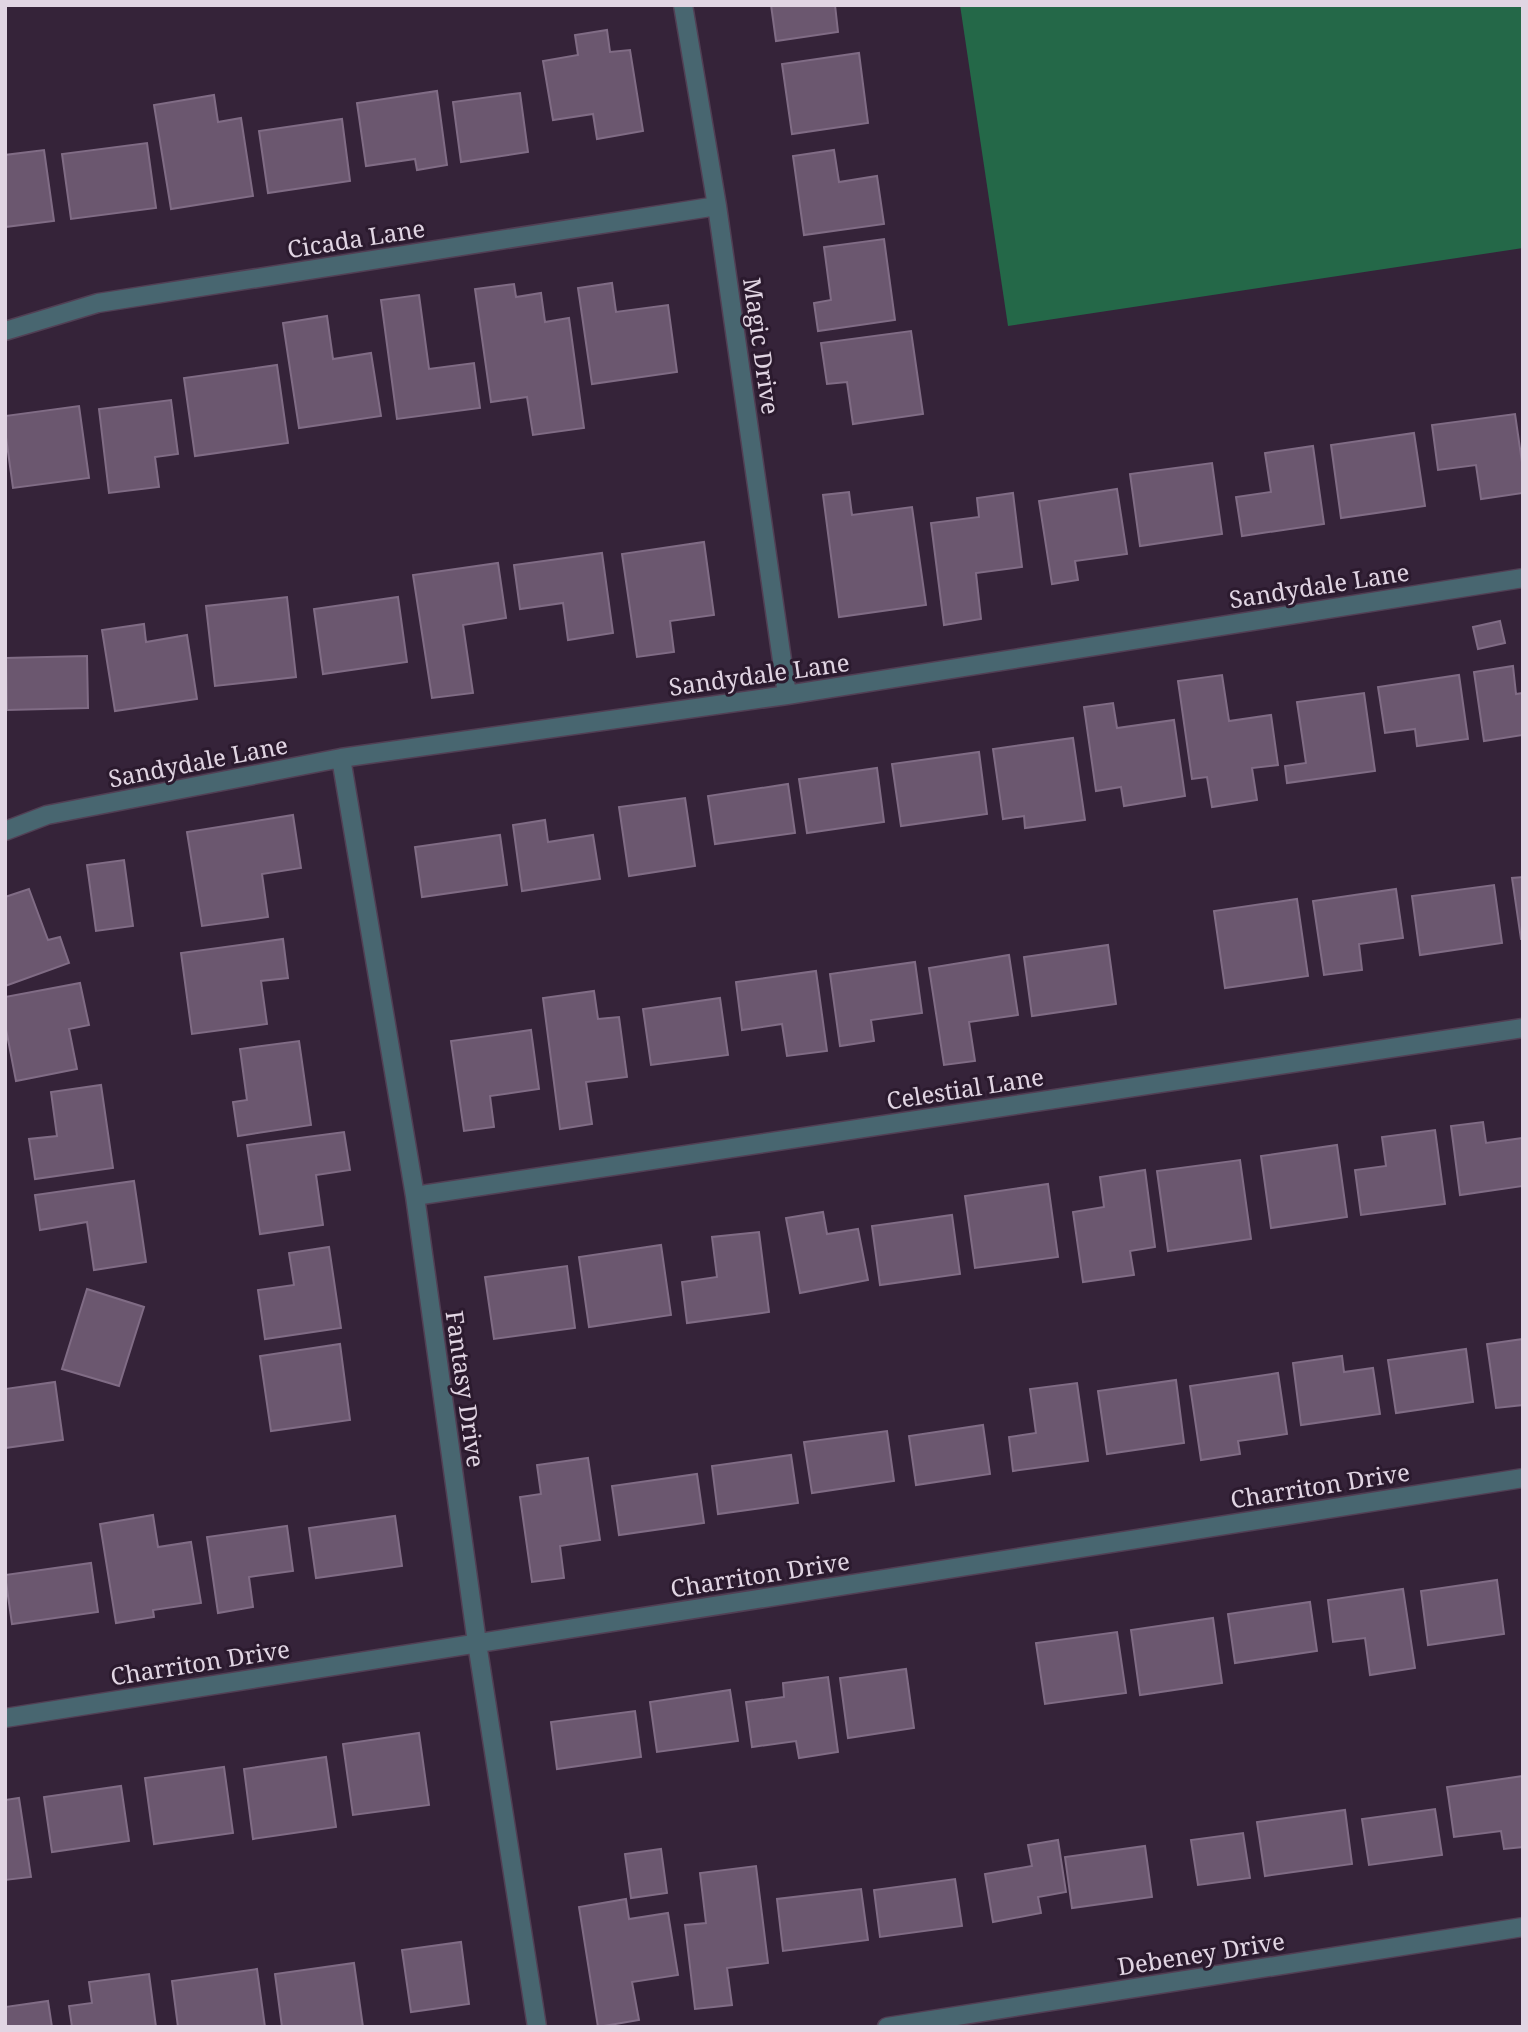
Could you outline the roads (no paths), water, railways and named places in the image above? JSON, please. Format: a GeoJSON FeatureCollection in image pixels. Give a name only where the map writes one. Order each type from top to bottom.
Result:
{"type":"FeatureCollection","features":[{"type":"Feature","properties":{"kind":"street","name":"Magic Drive"},"geometry":{"type":"LineString","coordinates":[[683,5],[717,206],[787,695]]}},
{"type":"Feature","properties":{"kind":"street","name":"Cicada Lane"},"geometry":{"type":"LineString","coordinates":[[5,331],[98,303],[717,206]]}},
{"type":"Feature","properties":{"kind":"street","name":"Sandydale Lane"},"geometry":{"type":"LineString","coordinates":[[5,831],[47,815],[341,758],[787,695],[1523,578]]}},
{"type":"Feature","properties":{"kind":"street","name":"Fantasy Drive"},"geometry":{"type":"LineString","coordinates":[[341,758],[415,1196],[477,1643],[537,2027]]}},
{"type":"Feature","properties":{"kind":"street","name":"Celestial Lane"},"geometry":{"type":"LineString","coordinates":[[415,1196],[1523,1028]]}},
{"type":"Feature","properties":{"kind":"street","name":"Charriton Drive"},"geometry":{"type":"LineString","coordinates":[[5,1718],[1523,1478]]}},
{"type":"Feature","properties":{"kind":"street","name":"Debeney Drive"},"geometry":{"type":"LineString","coordinates":[[887,2027],[1523,1927]]}}]}
